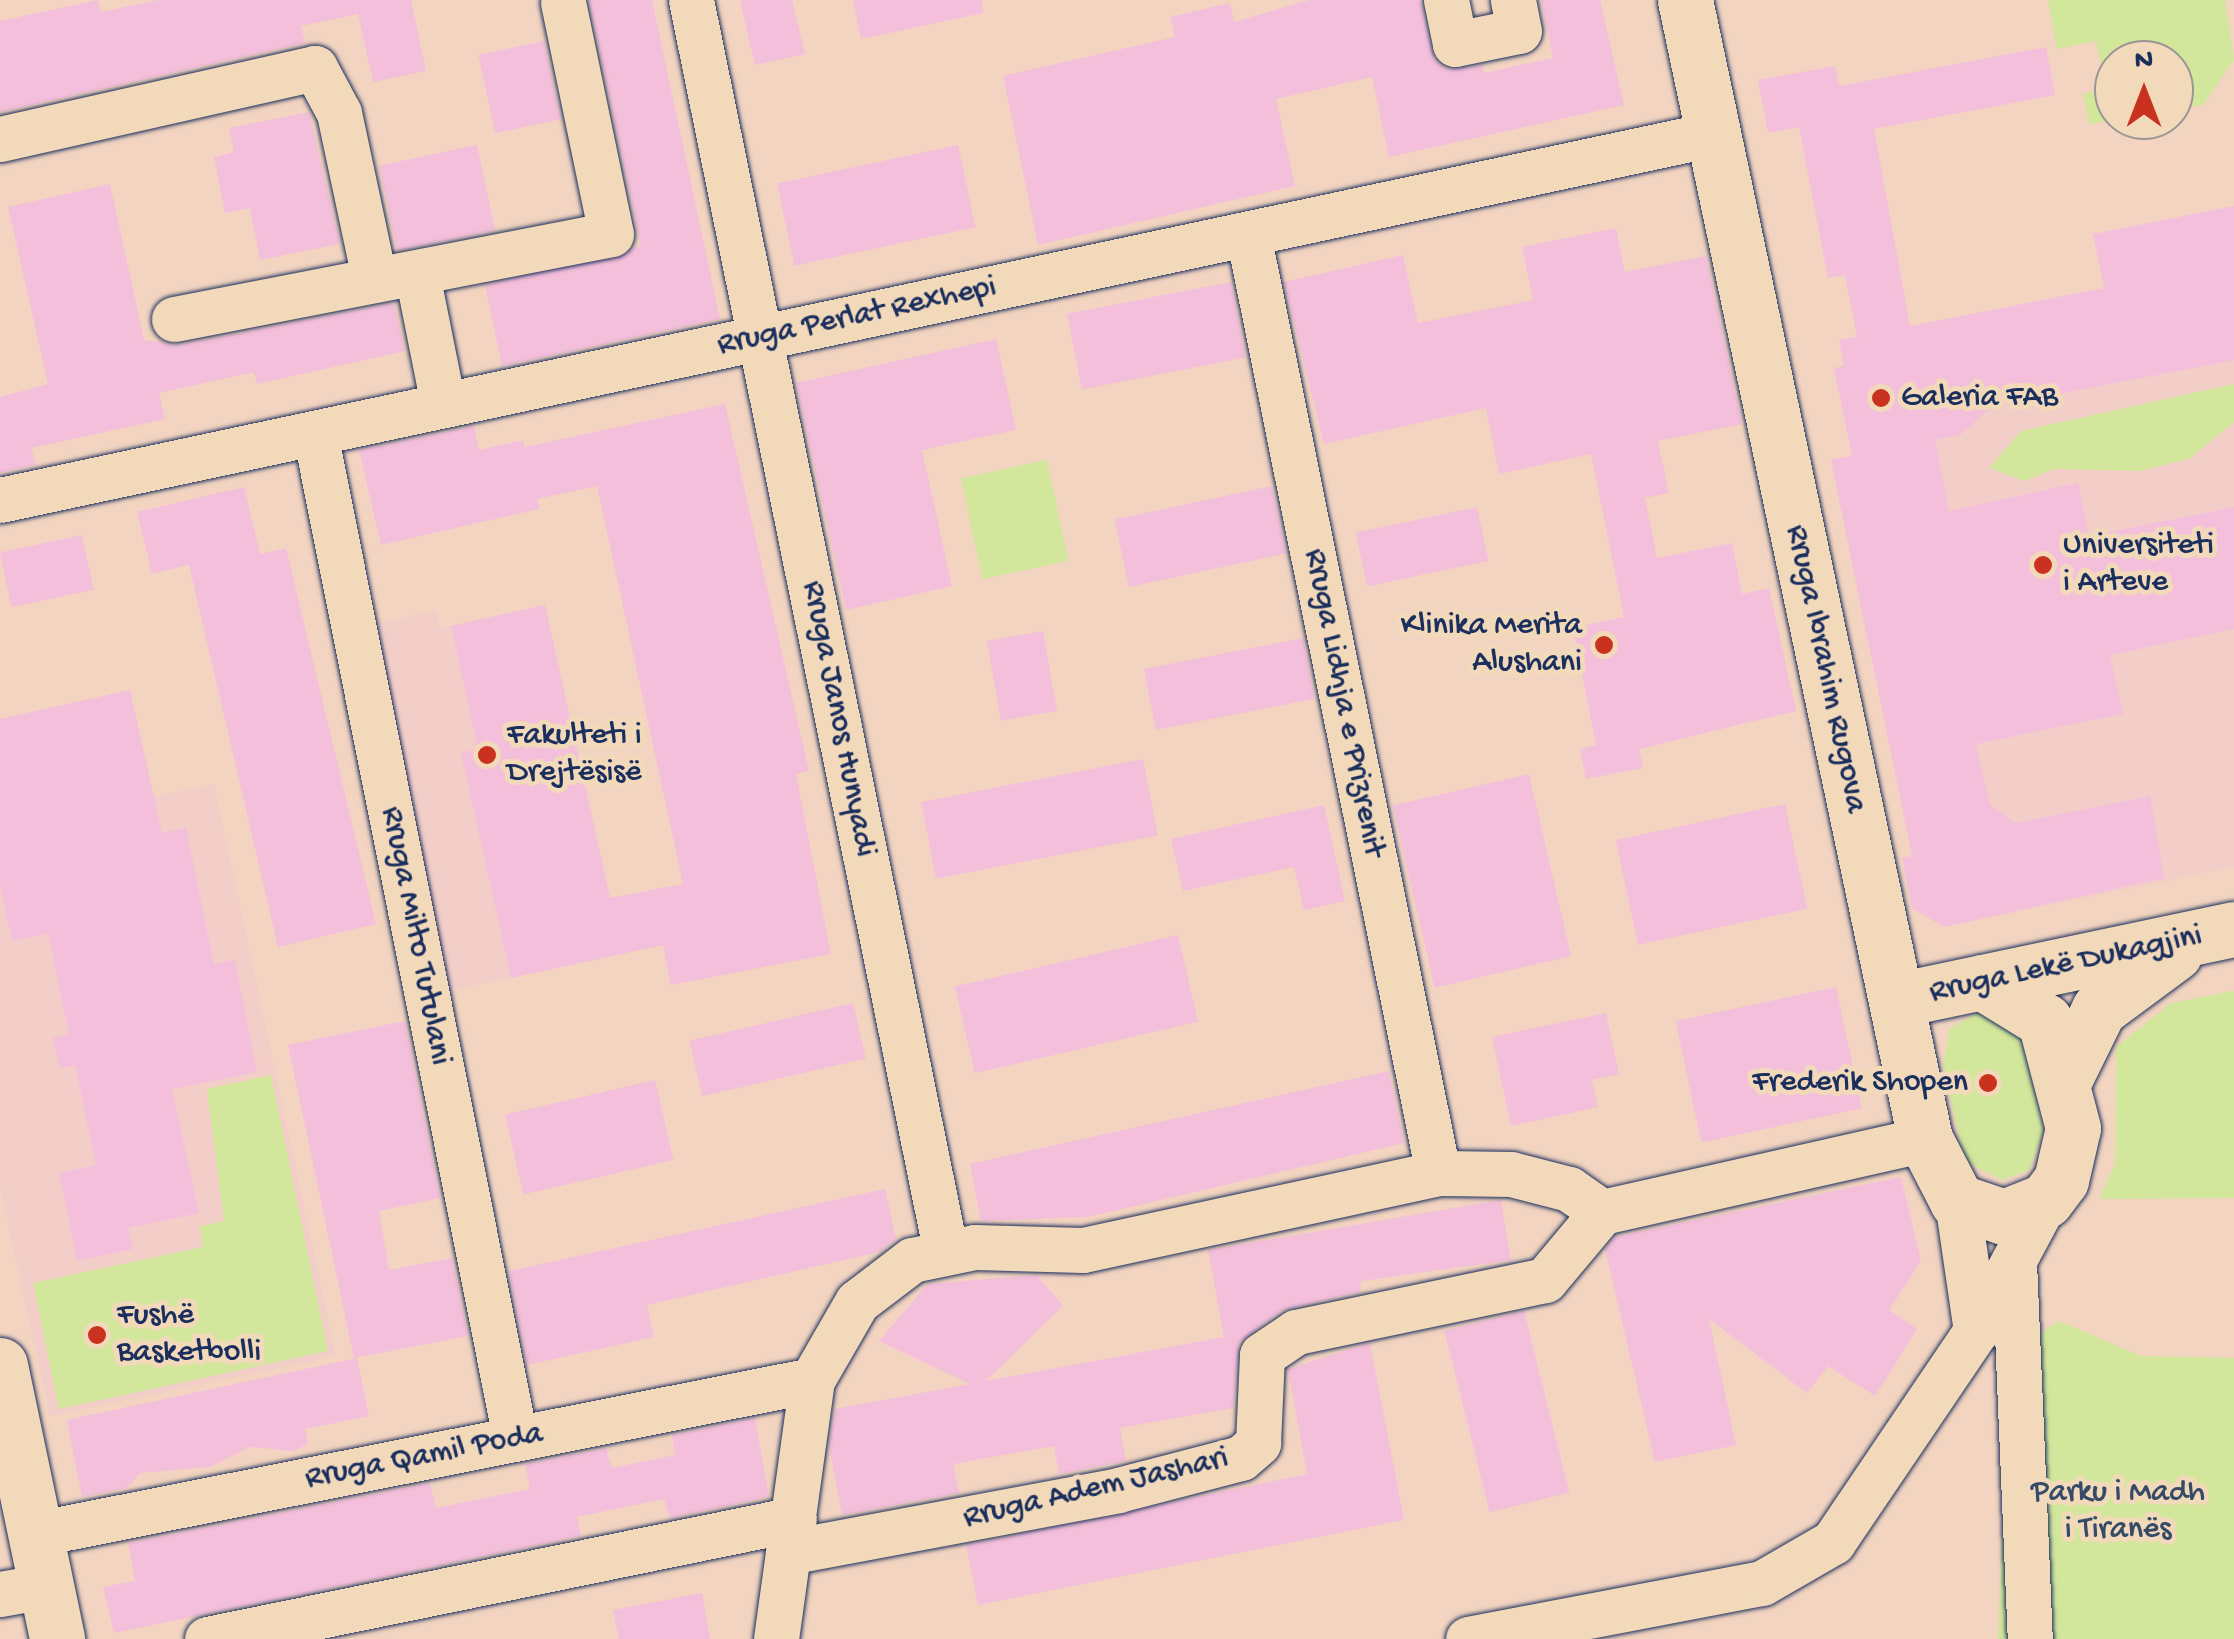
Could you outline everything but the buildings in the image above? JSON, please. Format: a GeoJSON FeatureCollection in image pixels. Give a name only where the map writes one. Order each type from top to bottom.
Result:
{"type":"FeatureCollection","features":[{"type":"Feature","properties":{"kind":"street","name":"Rruga Janos Hunyadi"},"geometry":{"type":"LineString","coordinates":[[690,0],[945,1248]]}},
{"type":"Feature","properties":{"kind":"street"},"geometry":{"type":"LineString","coordinates":[[1446,0],[1455,44],[1520,31],[1513,0]]}},
{"type":"Feature","properties":{"kind":"street","name":"Rruga Ibrahim Rugova"},"geometry":{"type":"LineString","coordinates":[[1686,0],[1925,1140],[1957,1201],[1976,1331]]}},
{"type":"Feature","properties":{"kind":"street"},"geometry":{"type":"LineString","coordinates":[[174,320],[611,234],[564,2]]}},
{"type":"Feature","properties":{"kind":"street"},"geometry":{"type":"LineString","coordinates":[[0,139],[315,68],[339,113],[443,404]]}},
{"type":"Feature","properties":{"kind":"street","name":"Rruga Perlat Rexhepi"},"geometry":{"type":"LineString","coordinates":[[0,500],[1713,134]]}},
{"type":"Feature","properties":{"kind":"street","name":"Rruga Lidhja e Prizrenit"},"geometry":{"type":"LineString","coordinates":[[1248,234],[1438,1173]]}},
{"type":"Feature","properties":{"kind":"street","name":"Rruga Milto Tutulani"},"geometry":{"type":"LineString","coordinates":[[315,433],[515,1438]]}},
{"type":"Feature","properties":{"kind":"street"},"geometry":{"type":"LineString","coordinates":[[2065,1078],[2106,1001],[2218,933]]}},
{"type":"Feature","properties":{"kind":"street","name":"Rruga Lekë Dukagjini"},"geometry":{"type":"LineString","coordinates":[[1897,1000],[2218,933]]}},
{"type":"Feature","properties":{"kind":"street"},"geometry":{"type":"LineString","coordinates":[[1468,1639],[1521,1634],[1762,1583],[1802,1564],[1860,1506],[1976,1331],[2070,1153],[2065,1078],[2045,1020],[1982,982]]}},
{"type":"Feature","properties":{"kind":"street"},"geometry":{"type":"LineString","coordinates":[[776,1639],[812,1380],[868,1291],[945,1248],[1083,1250],[1438,1173],[1511,1174],[1568,1189],[1602,1212],[1925,1140]]}},
{"type":"Feature","properties":{"kind":"street"},"geometry":{"type":"LineString","coordinates":[[1957,1201],[2004,1217],[2046,1200]]}},
{"type":"Feature","properties":{"kind":"street","name":"Rruga Adem Jashari"},"geometry":{"type":"LineString","coordinates":[[207,1639],[1241,1458],[1258,1443],[1262,1355],[1272,1343],[1545,1280],[1602,1212]]}},
{"type":"Feature","properties":{"kind":"street"},"geometry":{"type":"LineString","coordinates":[[2014,1255],[2030,1639]]}},
{"type":"Feature","properties":{"kind":"street"},"geometry":{"type":"LineString","coordinates":[[0,1365],[8,1443],[35,1534],[23,1590],[57,1639]]}},
{"type":"Feature","properties":{"kind":"street","name":"Rruga Qamil Poda"},"geometry":{"type":"LineString","coordinates":[[35,1534],[812,1380]]}},
{"type":"Feature","properties":{"kind":"shaded area","name":"Universiteti i Arteve"},"geometry":{"type":"Polygon","coordinates":[[[2234,263],[2234,867],[1944,927],[1912,908],[1902,858],[1912,855],[1885,633],[1867,637],[1831,460],[1852,455],[1834,368],[1844,366],[1839,340],[2234,263]]]}},
{"type":"Feature","properties":{"kind":"shaded area","name":"Fakulteti i Drejtësisë"},"geometry":{"type":"Polygon","coordinates":[[[545,605],[623,954],[444,992],[368,625],[436,611],[440,628],[545,605]]]}},
{"type":"Feature","properties":{"kind":"shaded area"},"geometry":{"type":"Polygon","coordinates":[[[214,784],[336,1356],[50,1416],[0,1189],[0,829],[214,784]]]}},
{"type":"Feature","properties":{"kind":"green space"},"geometry":{"type":"Polygon","coordinates":[[[2048,0],[2225,0],[2234,60],[2203,105],[2194,107],[2194,40],[2094,40],[2057,49],[2048,0]]]}},
{"type":"Feature","properties":{"kind":"green space"},"geometry":{"type":"Polygon","coordinates":[[[2094,91],[2094,123],[2089,124],[2083,94],[2094,91]]]}},
{"type":"Feature","properties":{"kind":"green space"},"geometry":{"type":"Polygon","coordinates":[[[2234,384],[2234,422],[2189,459],[2139,471],[2054,469],[2025,481],[1989,468],[2021,431],[2234,384]]]}},
{"type":"Feature","properties":{"kind":"green space"},"geometry":{"type":"Polygon","coordinates":[[[1047,460],[1068,561],[982,579],[961,478],[1047,460]]]}},
{"type":"Feature","properties":{"kind":"green space"},"geometry":{"type":"Polygon","coordinates":[[[2234,991],[2234,1198],[2099,1199],[2115,1163],[2116,1047],[2171,1003],[2234,991]]]}},
{"type":"Feature","properties":{"kind":"green space"},"geometry":{"type":"Polygon","coordinates":[[[1979,1012],[2019,1028],[2044,1131],[2029,1170],[2002,1180],[1965,1161],[1943,1066],[1950,1028],[1979,1012]]]}},
{"type":"Feature","properties":{"kind":"green space"},"geometry":{"type":"Polygon","coordinates":[[[271,1075],[328,1351],[59,1409],[33,1283],[203,1247],[200,1226],[224,1221],[207,1089],[271,1075]]]}},
{"type":"Feature","properties":{"kind":"green space","name":"Parku i Madh i Tiranës"},"geometry":{"type":"Polygon","coordinates":[[[2059,1321],[2141,1356],[2234,1358],[2234,1639],[1998,1639],[2006,1414],[2027,1343],[2059,1321]]]}},
{"type":"Feature","properties":{"kind":"place","name":"Galeria FAB"},"geometry":{"type":"Point","coordinates":[1881,398]}},
{"type":"Feature","properties":{"kind":"place","name":"Universiteti i Arteve"},"geometry":{"type":"Point","coordinates":[2043,565]}},
{"type":"Feature","properties":{"kind":"place","name":"Klinika Merita Alushani"},"geometry":{"type":"Point","coordinates":[1604,645]}},
{"type":"Feature","properties":{"kind":"place","name":"Fakulteti i Drejtësisë"},"geometry":{"type":"Point","coordinates":[487,755]}},
{"type":"Feature","properties":{"kind":"place","name":"Frederik Shopen"},"geometry":{"type":"Point","coordinates":[1988,1083]}},
{"type":"Feature","properties":{"kind":"place","name":"Fushë Basketbolli"},"geometry":{"type":"Point","coordinates":[97,1335]}}]}
